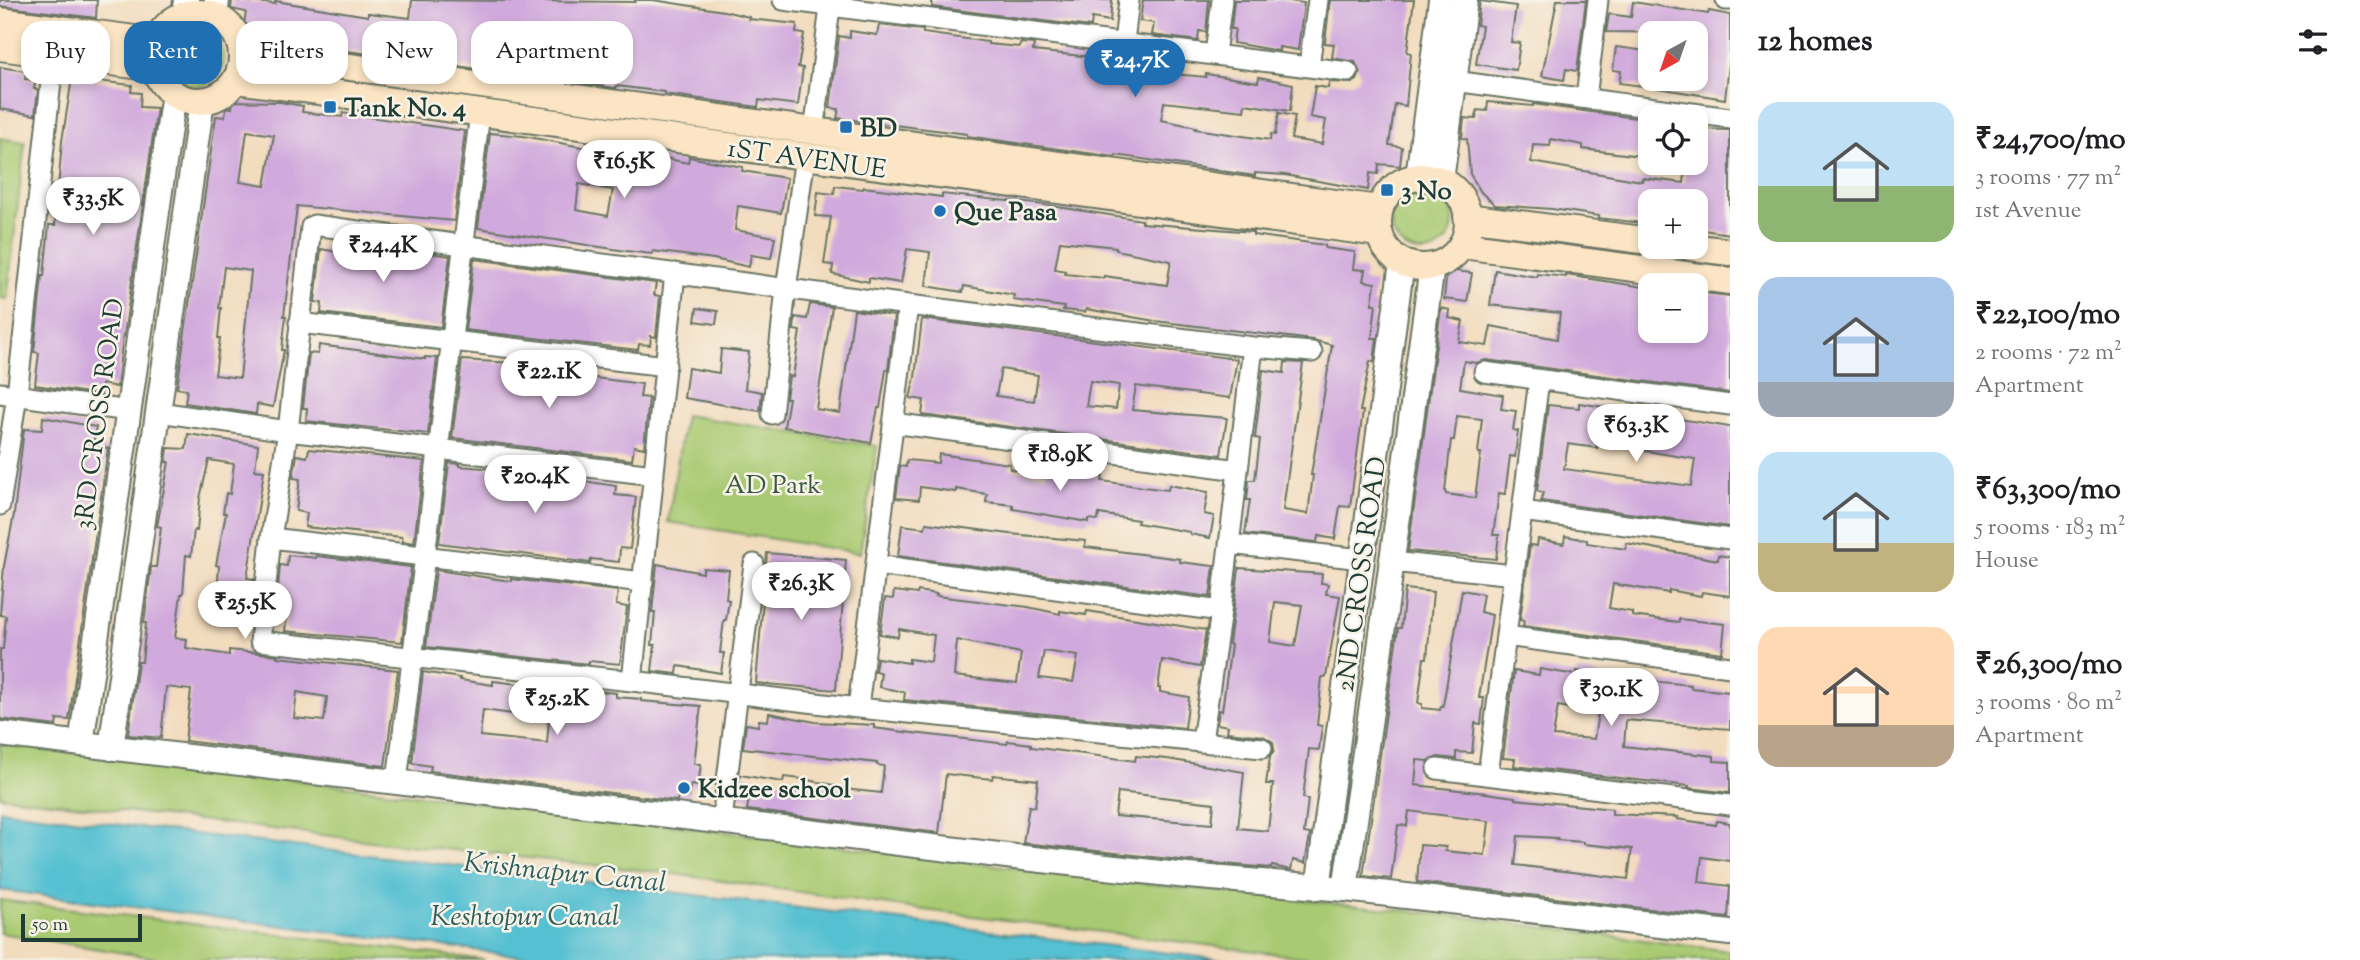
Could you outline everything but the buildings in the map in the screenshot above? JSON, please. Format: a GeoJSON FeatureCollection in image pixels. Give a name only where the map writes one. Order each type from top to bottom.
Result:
{"type":"FeatureCollection","features":[{"type":"Feature","properties":{"kind":"main road"},"geometry":{"type":"LineString","coordinates":[[172,21],[185,8],[194,13],[216,8],[236,37]]}},
{"type":"Feature","properties":{"kind":"main road"},"geometry":{"type":"LineString","coordinates":[[0,21],[124,38]]}},
{"type":"Feature","properties":{"kind":"main road"},"geometry":{"type":"LineString","coordinates":[[0,47],[21,50]]}},
{"type":"Feature","properties":{"kind":"main road"},"geometry":{"type":"LineString","coordinates":[[348,67],[814,132],[1379,221]]}},
{"type":"Feature","properties":{"kind":"main road"},"geometry":{"type":"LineString","coordinates":[[165,84],[174,93],[192,100],[202,100],[221,94],[236,80]]}},
{"type":"Feature","properties":{"kind":"main road","name":"1ST AVENUE"},"geometry":{"type":"LineString","coordinates":[[266,84],[805,158],[1379,221]]}},
{"type":"Feature","properties":{"kind":"main road"},"geometry":{"type":"LineString","coordinates":[[1430,179],[1459,195],[1468,226],[1462,244],[1454,255],[1444,262],[1422,267],[1402,262],[1388,250],[1379,221],[1387,193],[1401,182],[1430,179]]}},
{"type":"Feature","properties":{"kind":"main road"},"geometry":{"type":"LineString","coordinates":[[1467,217],[1638,239]]}},
{"type":"Feature","properties":{"kind":"main road"},"geometry":{"type":"LineString","coordinates":[[1462,244],[1675,273]]}},
{"type":"Feature","properties":{"kind":"main road"},"geometry":{"type":"LineString","coordinates":[[1708,249],[1730,252]]}},
{"type":"Feature","properties":{"kind":"main road"},"geometry":{"type":"LineString","coordinates":[[1708,278],[1730,281]]}},
{"type":"Feature","properties":{"kind":"street"},"geometry":{"type":"LineString","coordinates":[[783,0],[830,3],[1348,72]]}},
{"type":"Feature","properties":{"kind":"street"},"geometry":{"type":"LineString","coordinates":[[1124,42],[1129,0]]}},
{"type":"Feature","properties":{"kind":"street"},"geometry":{"type":"LineString","coordinates":[[1215,54],[1222,0]]}},
{"type":"Feature","properties":{"kind":"street"},"geometry":{"type":"LineString","coordinates":[[1309,66],[1318,0]]}},
{"type":"Feature","properties":{"kind":"street"},"geometry":{"type":"LineString","coordinates":[[1430,179],[1454,81],[1449,28],[1441,0]]}},
{"type":"Feature","properties":{"kind":"street"},"geometry":{"type":"LineString","coordinates":[[1430,179],[1449,28],[1465,0]]}},
{"type":"Feature","properties":{"kind":"street"},"geometry":{"type":"LineString","coordinates":[[1586,99],[1598,0]]}},
{"type":"Feature","properties":{"kind":"street"},"geometry":{"type":"LineString","coordinates":[[814,132],[830,3]]}},
{"type":"Feature","properties":{"kind":"street"},"geometry":{"type":"LineString","coordinates":[[1454,81],[1730,118]]}},
{"type":"Feature","properties":{"kind":"street"},"geometry":{"type":"LineString","coordinates":[[0,505],[8,394],[50,84]]}},
{"type":"Feature","properties":{"kind":"street","name":"3RD CROSS ROAD"},"geometry":{"type":"LineString","coordinates":[[81,744],[174,93]]}},
{"type":"Feature","properties":{"kind":"street"},"geometry":{"type":"LineString","coordinates":[[111,747],[202,100]]}},
{"type":"Feature","properties":{"kind":"street"},"geometry":{"type":"LineString","coordinates":[[397,781],[480,113]]}},
{"type":"Feature","properties":{"kind":"street"},"geometry":{"type":"LineString","coordinates":[[772,414],[805,158]]}},
{"type":"Feature","properties":{"kind":"street"},"geometry":{"type":"LineString","coordinates":[[1262,748],[858,708],[260,641],[271,538],[288,431],[312,226],[908,305],[1312,352]]}},
{"type":"Feature","properties":{"kind":"street"},"geometry":{"type":"LineString","coordinates":[[1318,888],[1402,262]]}},
{"type":"Feature","properties":{"kind":"street","name":"2ND CROSS ROAD"},"geometry":{"type":"LineString","coordinates":[[1345,889],[1432,266]]}},
{"type":"Feature","properties":{"kind":"street"},"geometry":{"type":"LineString","coordinates":[[632,681],[675,273]]}},
{"type":"Feature","properties":{"kind":"street"},"geometry":{"type":"LineString","coordinates":[[858,708],[908,305]]}},
{"type":"Feature","properties":{"kind":"street"},"geometry":{"type":"LineString","coordinates":[[141,315],[170,319]]}},
{"type":"Feature","properties":{"kind":"street"},"geometry":{"type":"LineString","coordinates":[[299,323],[666,366]]}},
{"type":"Feature","properties":{"kind":"street"},"geometry":{"type":"LineString","coordinates":[[1202,741],[1221,611],[1253,347]]}},
{"type":"Feature","properties":{"kind":"street"},"geometry":{"type":"LineString","coordinates":[[1484,373],[1730,405]]}},
{"type":"Feature","properties":{"kind":"street"},"geometry":{"type":"LineString","coordinates":[[1488,775],[1539,380]]}},
{"type":"Feature","properties":{"kind":"street"},"geometry":{"type":"LineString","coordinates":[[8,394],[129,411]]}},
{"type":"Feature","properties":{"kind":"street"},"geometry":{"type":"LineString","coordinates":[[159,411],[288,431],[654,475]]}},
{"type":"Feature","properties":{"kind":"street"},"geometry":{"type":"LineString","coordinates":[[893,423],[1238,470]]}},
{"type":"Feature","properties":{"kind":"street"},"geometry":{"type":"LineString","coordinates":[[1372,485],[1402,490]]}},
{"type":"Feature","properties":{"kind":"street"},"geometry":{"type":"LineString","coordinates":[[117,494],[147,498]]}},
{"type":"Feature","properties":{"kind":"street"},"geometry":{"type":"LineString","coordinates":[[1522,511],[1730,539]]}},
{"type":"Feature","properties":{"kind":"street"},"geometry":{"type":"LineString","coordinates":[[271,538],[643,582]]}},
{"type":"Feature","properties":{"kind":"street"},"geometry":{"type":"LineString","coordinates":[[1229,544],[1362,559]]}},
{"type":"Feature","properties":{"kind":"street"},"geometry":{"type":"LineString","coordinates":[[1392,562],[1514,575]]}},
{"type":"Feature","properties":{"kind":"street"},"geometry":{"type":"LineString","coordinates":[[722,820],[754,564]]}},
{"type":"Feature","properties":{"kind":"street"},"geometry":{"type":"LineString","coordinates":[[876,565],[1221,611]]}},
{"type":"Feature","properties":{"kind":"street"},"geometry":{"type":"LineString","coordinates":[[1506,636],[1730,667]]}},
{"type":"Feature","properties":{"kind":"street"},"geometry":{"type":"LineString","coordinates":[[1349,658],[1378,663]]}},
{"type":"Feature","properties":{"kind":"street"},"geometry":{"type":"LineString","coordinates":[[0,734],[722,820],[1015,858],[1188,877],[1345,889],[1730,933]]}},
{"type":"Feature","properties":{"kind":"street"},"geometry":{"type":"LineString","coordinates":[[1437,769],[1730,805]]}},
{"type":"Feature","properties":{"kind":"green space"},"geometry":{"type":"Polygon","coordinates":[[[222,47],[224,64],[222,69],[222,47]]]}},
{"type":"Feature","properties":{"kind":"green space"},"geometry":{"type":"Polygon","coordinates":[[[182,84],[208,84],[201,87],[182,84]]]}},
{"type":"Feature","properties":{"kind":"green space"},"geometry":{"type":"Polygon","coordinates":[[[0,138],[25,142],[7,299],[0,298],[0,138]]]}},
{"type":"Feature","properties":{"kind":"green space"},"geometry":{"type":"Polygon","coordinates":[[[1422,190],[1434,192],[1444,199],[1451,209],[1451,233],[1444,243],[1434,250],[1422,252],[1410,250],[1400,243],[1393,233],[1391,221],[1393,209],[1400,199],[1410,192],[1422,190]]]}},
{"type":"Feature","properties":{"kind":"green space","name":"AD Park"},"geometry":{"type":"Polygon","coordinates":[[[685,415],[877,446],[860,553],[668,522],[685,415]]]}},
{"type":"Feature","properties":{"kind":"green space"},"geometry":{"type":"Polygon","coordinates":[[[0,744],[1166,886],[1430,913],[1730,951],[1730,960],[1327,960],[924,910],[668,873],[388,843],[0,796],[0,744]]]}},
{"type":"Feature","properties":{"kind":"green space"},"geometry":{"type":"Polygon","coordinates":[[[0,900],[485,960],[167,960],[0,933],[0,900]]]}},
{"type":"Feature","properties":{"kind":"water","name":"Keshtopur Canal"},"geometry":{"type":"Polygon","coordinates":[[[0,810],[1226,960],[553,960],[0,890],[0,810]]]}},
{"type":"Feature","properties":{"kind":"place","name":"Tank No. 4"},"geometry":{"type":"Point","coordinates":[330,107]}},
{"type":"Feature","properties":{"kind":"place","name":"BD"},"geometry":{"type":"Point","coordinates":[846,127]}},
{"type":"Feature","properties":{"kind":"place","name":"3 No"},"geometry":{"type":"Point","coordinates":[1387,190]}},
{"type":"Feature","properties":{"kind":"place","name":"Que Pasa"},"geometry":{"type":"Point","coordinates":[940,211]}},
{"type":"Feature","properties":{"kind":"place","name":"Kidzee school"},"geometry":{"type":"Point","coordinates":[684,788]}},
{"type":"Feature","properties":{"kind":"water label","name":"Krishnapur Canal"},"geometry":{"type":"Point","coordinates":[565,871]}}]}
